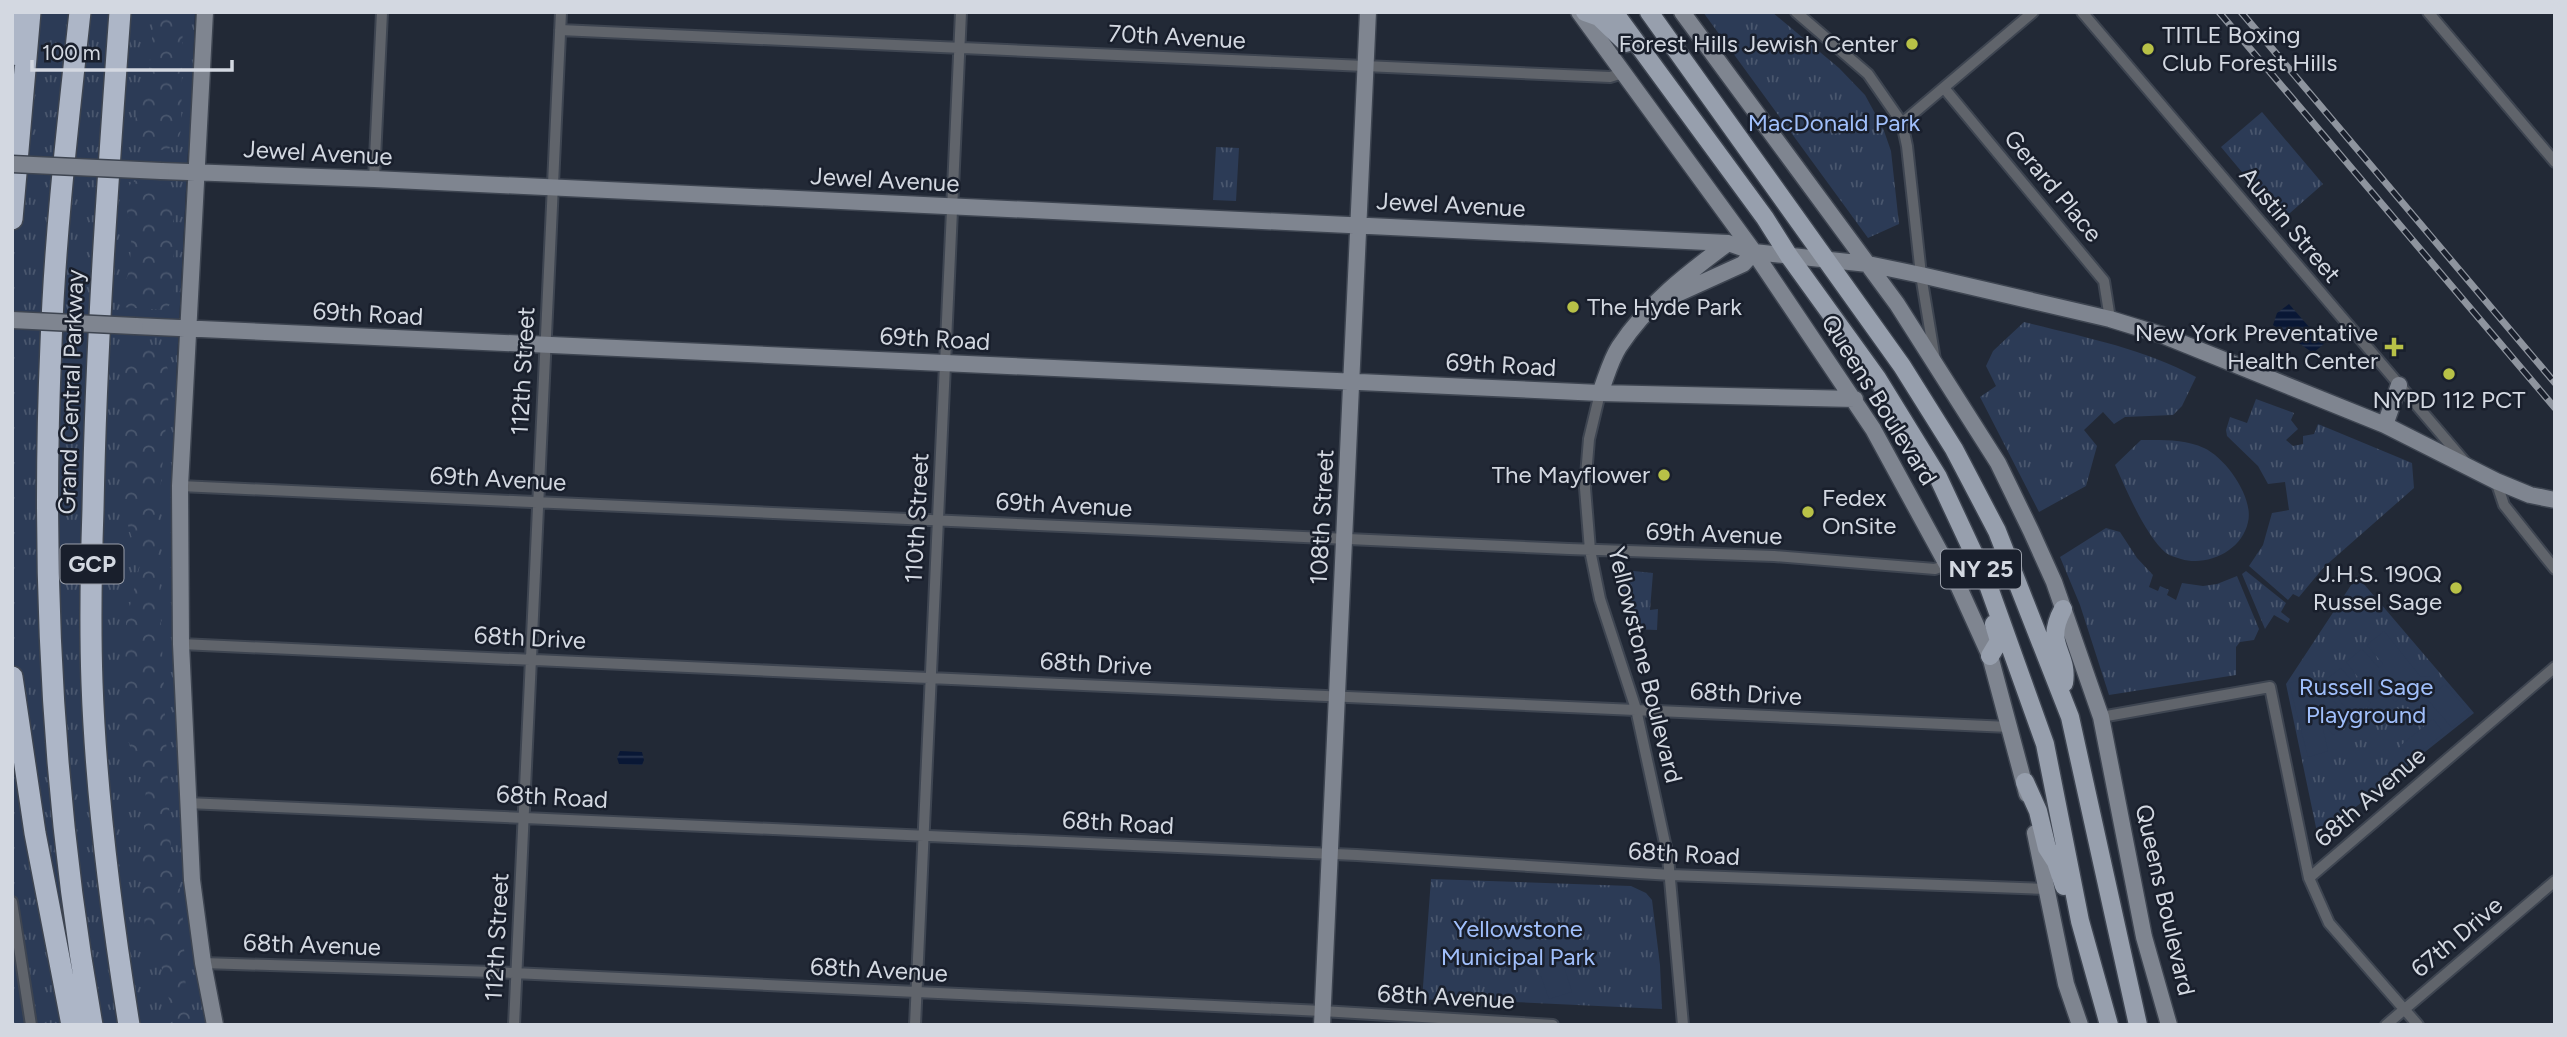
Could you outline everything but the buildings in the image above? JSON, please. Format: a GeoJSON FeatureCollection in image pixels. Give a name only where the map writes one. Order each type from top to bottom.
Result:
{"type":"FeatureCollection","features":[{"type":"Feature","properties":{"kind":"highway"},"geometry":{"type":"LineString","coordinates":[[12,219],[30,12]]}},
{"type":"Feature","properties":{"kind":"highway","name":"Grand Central Parkway"},"geometry":{"type":"LineString","coordinates":[[80,12],[54,282],[49,391],[48,537],[53,682],[60,779],[70,876],[92,1025]]}},
{"type":"Feature","properties":{"kind":"highway","name":"Grand Central Parkway"},"geometry":{"type":"LineString","coordinates":[[120,12],[96,392],[91,646],[98,779],[129,1025]]}},
{"type":"Feature","properties":{"kind":"highway"},"geometry":{"type":"LineString","coordinates":[[113,102],[128,12]]}},
{"type":"Feature","properties":{"kind":"highway"},"geometry":{"type":"LineString","coordinates":[[12,20],[18,50],[20,111]]}},
{"type":"Feature","properties":{"kind":"highway"},"geometry":{"type":"LineString","coordinates":[[12,677],[35,833],[72,1025]]}},
{"type":"Feature","properties":{"kind":"highway"},"geometry":{"type":"LineString","coordinates":[[12,751],[25,808],[35,833]]}},
{"type":"Feature","properties":{"kind":"main road"},"geometry":{"type":"LineString","coordinates":[[1585,12],[1599,18],[1654,68]]}},
{"type":"Feature","properties":{"kind":"main road","name":"Queens Boulevard"},"geometry":{"type":"LineString","coordinates":[[1614,12],[1765,218],[1789,256],[1877,378],[1938,477],[1988,587],[2045,744],[2080,921],[2109,1025]]}},
{"type":"Feature","properties":{"kind":"main road","name":"Queens Boulevard"},"geometry":{"type":"LineString","coordinates":[[1649,12],[1902,366],[1954,449],[1997,531],[2070,717],[2138,1025]]}},
{"type":"Feature","properties":{"kind":"main road"},"geometry":{"type":"LineString","coordinates":[[1988,587],[1987,607],[1998,642],[1990,656]]}},
{"type":"Feature","properties":{"kind":"main road"},"geometry":{"type":"LineString","coordinates":[[2062,697],[2066,674],[2054,634],[2063,609]]}},
{"type":"Feature","properties":{"kind":"main road"},"geometry":{"type":"LineString","coordinates":[[2025,782],[2038,811],[2047,848],[2056,862],[2080,921]]}},
{"type":"Feature","properties":{"kind":"street"},"geometry":{"type":"LineString","coordinates":[[205,12],[180,486],[181,644],[192,880],[215,1025]]}},
{"type":"Feature","properties":{"kind":"street"},"geometry":{"type":"LineString","coordinates":[[374,178],[382,12]]}},
{"type":"Feature","properties":{"kind":"street","name":"112th Street"},"geometry":{"type":"LineString","coordinates":[[514,1025],[561,12]]}},
{"type":"Feature","properties":{"kind":"street","name":"110th Street"},"geometry":{"type":"LineString","coordinates":[[915,1025],[961,12]]}},
{"type":"Feature","properties":{"kind":"street","name":"108th Street"},"geometry":{"type":"LineString","coordinates":[[1322,1018],[1368,12]]}},
{"type":"Feature","properties":{"kind":"street","name":"Queens Boulevard"},"geometry":{"type":"LineString","coordinates":[[1579,12],[1754,251],[1855,399],[1957,583],[1990,656],[2025,782],[2066,985],[2080,1025]]}},
{"type":"Feature","properties":{"kind":"street","name":"Queens Boulevard"},"geometry":{"type":"LineString","coordinates":[[1682,12],[1868,264],[1936,363],[1998,463],[2041,553],[2101,718],[2144,937],[2169,1025]]}},
{"type":"Feature","properties":{"kind":"street","name":"Queens Boulevard"},"geometry":{"type":"LineString","coordinates":[[1796,12],[1868,74],[1902,123],[1936,363]]}},
{"type":"Feature","properties":{"kind":"street"},"geometry":{"type":"LineString","coordinates":[[1902,123],[2034,12]]}},
{"type":"Feature","properties":{"kind":"street","name":"Austin Street"},"geometry":{"type":"LineString","coordinates":[[2082,12],[2467,464]]}},
{"type":"Feature","properties":{"kind":"street"},"geometry":{"type":"LineString","coordinates":[[2428,12],[2555,162]]}},
{"type":"Feature","properties":{"kind":"street","name":"70th Avenue"},"geometry":{"type":"LineString","coordinates":[[560,30],[1610,77],[1623,73]]}},
{"type":"Feature","properties":{"kind":"street","name":"Gerard Place"},"geometry":{"type":"LineString","coordinates":[[1944,88],[2104,281],[2110,319]]}},
{"type":"Feature","properties":{"kind":"street","name":"Jewel Avenue"},"geometry":{"type":"LineString","coordinates":[[12,164],[374,178],[1728,243],[1754,251],[1789,256]]}},
{"type":"Feature","properties":{"kind":"street","name":"Yellowstone Boulevard"},"geometry":{"type":"LineString","coordinates":[[1683,1025],[1671,875],[1636,709],[1600,599],[1590,550],[1586,488],[1589,439],[1600,393],[1618,349],[1651,307],[1679,280],[1728,243]]}},
{"type":"Feature","properties":{"kind":"street"},"geometry":{"type":"LineString","coordinates":[[1651,307],[1743,264],[1754,251]]}},
{"type":"Feature","properties":{"kind":"street"},"geometry":{"type":"LineString","coordinates":[[1789,256],[1868,264],[1922,275],[2110,319],[2162,335],[2385,425],[2467,464],[2496,481],[2530,495],[2555,500]]}},
{"type":"Feature","properties":{"kind":"street","name":"69th Road"},"geometry":{"type":"LineString","coordinates":[[12,320],[1600,393],[1855,399]]}},
{"type":"Feature","properties":{"kind":"street"},"geometry":{"type":"LineString","coordinates":[[2385,425],[2399,385]]}},
{"type":"Feature","properties":{"kind":"street"},"geometry":{"type":"LineString","coordinates":[[2496,481],[2504,505],[2555,569]]}},
{"type":"Feature","properties":{"kind":"street","name":"69th Avenue"},"geometry":{"type":"LineString","coordinates":[[180,486],[1774,556],[1935,569],[1946,565]]}},
{"type":"Feature","properties":{"kind":"street","name":"68th Drive"},"geometry":{"type":"LineString","coordinates":[[181,644],[2009,727]]}},
{"type":"Feature","properties":{"kind":"street","name":"68th Avenue"},"geometry":{"type":"LineString","coordinates":[[2309,878],[2555,667]]}},
{"type":"Feature","properties":{"kind":"street"},"geometry":{"type":"LineString","coordinates":[[2101,718],[2270,687],[2309,878],[2329,923],[2418,1025]]}},
{"type":"Feature","properties":{"kind":"street","name":"68th Road"},"geometry":{"type":"LineString","coordinates":[[187,803],[1329,854],[1671,875],[2047,889]]}},
{"type":"Feature","properties":{"kind":"street","name":"67th Drive"},"geometry":{"type":"LineString","coordinates":[[2386,1025],[2555,881]]}},
{"type":"Feature","properties":{"kind":"street"},"geometry":{"type":"LineString","coordinates":[[12,902],[31,1025]]}},
{"type":"Feature","properties":{"kind":"street","name":"68th Avenue"},"geometry":{"type":"LineString","coordinates":[[203,962],[916,992],[1322,1018],[1553,1025]]}},
{"type":"Feature","properties":{"kind":"green space"},"geometry":{"type":"Polygon","coordinates":[[[12,12],[195,12],[176,381],[187,803],[215,1025],[12,1025],[12,12]]]}},
{"type":"Feature","properties":{"kind":"green space"},"geometry":{"type":"Polygon","coordinates":[[[154,12],[183,12],[181,130],[175,144],[165,149],[137,145],[134,128],[149,66],[154,12]]]}},
{"type":"Feature","properties":{"kind":"green space","name":"MacDonald Park"},"geometry":{"type":"Polygon","coordinates":[[[1703,12],[1772,12],[1839,68],[1865,95],[1883,128],[1891,151],[1899,224],[1868,238],[1703,12]]]}},
{"type":"Feature","properties":{"kind":"green space"},"geometry":{"type":"Polygon","coordinates":[[[2262,112],[2323,184],[2282,220],[2221,147],[2262,112]]]}},
{"type":"Feature","properties":{"kind":"green space"},"geometry":{"type":"Polygon","coordinates":[[[1216,147],[1239,148],[1236,201],[1213,200],[1216,147]]]}},
{"type":"Feature","properties":{"kind":"green space"},"geometry":{"type":"Polygon","coordinates":[[[137,181],[165,185],[173,191],[174,298],[163,310],[121,307],[122,291],[129,270],[131,244],[126,196],[131,183],[137,181]]]}},
{"type":"Feature","properties":{"kind":"green space"},"geometry":{"type":"Polygon","coordinates":[[[2024,322],[2155,358],[2196,377],[2182,406],[2173,415],[2125,417],[2114,424],[2103,412],[2084,430],[2097,446],[2086,486],[2039,512],[1980,397],[1996,386],[1986,366],[1993,351],[2024,322]]]}},
{"type":"Feature","properties":{"kind":"green space"},"geometry":{"type":"Polygon","coordinates":[[[136,346],[151,350],[164,360],[170,380],[157,526],[171,851],[182,898],[186,994],[194,1025],[175,1025],[161,965],[146,932],[141,897],[146,784],[131,751],[124,720],[126,622],[140,565],[125,515],[120,477],[124,415],[121,395],[122,355],[125,347],[136,346]]]}},
{"type":"Feature","properties":{"kind":"green space"},"geometry":{"type":"Polygon","coordinates":[[[2256,399],[2294,413],[2291,420],[2298,429],[2286,440],[2293,446],[2303,444],[2303,436],[2314,434],[2318,424],[2412,463],[2414,488],[2324,567],[2299,597],[2293,594],[2288,600],[2249,566],[2263,545],[2272,513],[2289,510],[2285,482],[2268,484],[2258,466],[2227,436],[2226,430],[2230,417],[2247,423],[2256,399]]]}},
{"type":"Feature","properties":{"kind":"green space"},"geometry":{"type":"Polygon","coordinates":[[[2141,440],[2197,445],[2212,453],[2229,469],[2243,491],[2249,512],[2244,532],[2231,549],[2202,561],[2191,561],[2169,555],[2158,545],[2137,512],[2115,465],[2141,440]]]}},
{"type":"Feature","properties":{"kind":"green space"},"geometry":{"type":"Polygon","coordinates":[[[2106,528],[2120,532],[2137,558],[2153,575],[2149,587],[2158,591],[2160,586],[2169,590],[2167,595],[2176,600],[2182,583],[2203,586],[2237,576],[2259,629],[2254,640],[2240,642],[2236,647],[2236,675],[2109,695],[2080,605],[2060,557],[2106,528]]]}},
{"type":"Feature","properties":{"kind":"green space"},"geometry":{"type":"Polygon","coordinates":[[[1614,569],[1653,573],[1650,610],[1658,609],[1657,630],[1632,629],[1614,569]]]}},
{"type":"Feature","properties":{"kind":"green space"},"geometry":{"type":"Polygon","coordinates":[[[2246,571],[2286,603],[2281,612],[2290,619],[2288,623],[2274,615],[2265,629],[2242,574],[2246,571]]]}},
{"type":"Feature","properties":{"kind":"green space","name":"Russell Sage Playground"},"geometry":{"type":"Polygon","coordinates":[[[2357,576],[2474,713],[2318,837],[2286,684],[2357,576]]]}},
{"type":"Feature","properties":{"kind":"green space"},"geometry":{"type":"Polygon","coordinates":[[[2384,631],[2420,676],[2430,677],[2430,683],[2419,682],[2395,702],[2385,691],[2375,699],[2346,662],[2362,649],[2379,668],[2383,664],[2367,645],[2384,631]]]}},
{"type":"Feature","properties":{"kind":"green space"},"geometry":{"type":"Polygon","coordinates":[[[2341,668],[2371,704],[2354,718],[2324,681],[2341,668]]]}},
{"type":"Feature","properties":{"kind":"green space"},"geometry":{"type":"Polygon","coordinates":[[[2309,678],[2313,690],[2320,684],[2350,721],[2333,735],[2321,720],[2328,751],[2308,757],[2289,683],[2309,678]]]}},
{"type":"Feature","properties":{"kind":"green space"},"geometry":{"type":"Polygon","coordinates":[[[2445,684],[2470,713],[2452,728],[2427,699],[2445,684]]]}},
{"type":"Feature","properties":{"kind":"green space"},"geometry":{"type":"Polygon","coordinates":[[[2433,719],[2444,733],[2411,759],[2400,746],[2433,719]]]}},
{"type":"Feature","properties":{"kind":"green space","name":"Yellowstone Municipal Park"},"geometry":{"type":"Polygon","coordinates":[[[1431,879],[1631,886],[1646,893],[1652,900],[1662,1009],[1422,1000],[1431,879]]]}},
{"type":"Feature","properties":{"kind":"green space"},"geometry":{"type":"Polygon","coordinates":[[[1560,954],[1572,992],[1549,999],[1536,962],[1560,954]]]}},
{"type":"Feature","properties":{"kind":"shaded area"},"geometry":{"type":"Polygon","coordinates":[[[2289,304],[2324,344],[2313,353],[2273,325],[2277,313],[2289,304]]]}},
{"type":"Feature","properties":{"kind":"shaded area"},"geometry":{"type":"Polygon","coordinates":[[[620,751],[642,752],[642,765],[619,764],[617,758],[620,751]]]}},
{"type":"Feature","properties":{"kind":"railway"},"geometry":{"type":"LineString","coordinates":[[2219,12],[2555,408]]}},
{"type":"Feature","properties":{"kind":"railway"},"geometry":{"type":"LineString","coordinates":[[2241,12],[2555,383]]}},
{"type":"Feature","properties":{"kind":"place","name":"Forest Hills Jewish Center"},"geometry":{"type":"Point","coordinates":[1912,44]}},
{"type":"Feature","properties":{"kind":"place","name":"TITLE Boxing Club Forest Hills"},"geometry":{"type":"Point","coordinates":[2148,49]}},
{"type":"Feature","properties":{"kind":"place","name":"The Hyde Park"},"geometry":{"type":"Point","coordinates":[1573,307]}},
{"type":"Feature","properties":{"kind":"place","name":"New York Preventative Health Center"},"geometry":{"type":"Point","coordinates":[2394,347]}},
{"type":"Feature","properties":{"kind":"place","name":"NYPD 112 PCT"},"geometry":{"type":"Point","coordinates":[2449,374]}},
{"type":"Feature","properties":{"kind":"place","name":"The Mayflower"},"geometry":{"type":"Point","coordinates":[1664,475]}},
{"type":"Feature","properties":{"kind":"place","name":"Fedex OnSite"},"geometry":{"type":"Point","coordinates":[1808,512]}},
{"type":"Feature","properties":{"kind":"place","name":"J.H.S. 190Q Russel Sage"},"geometry":{"type":"Point","coordinates":[2456,588]}}]}
